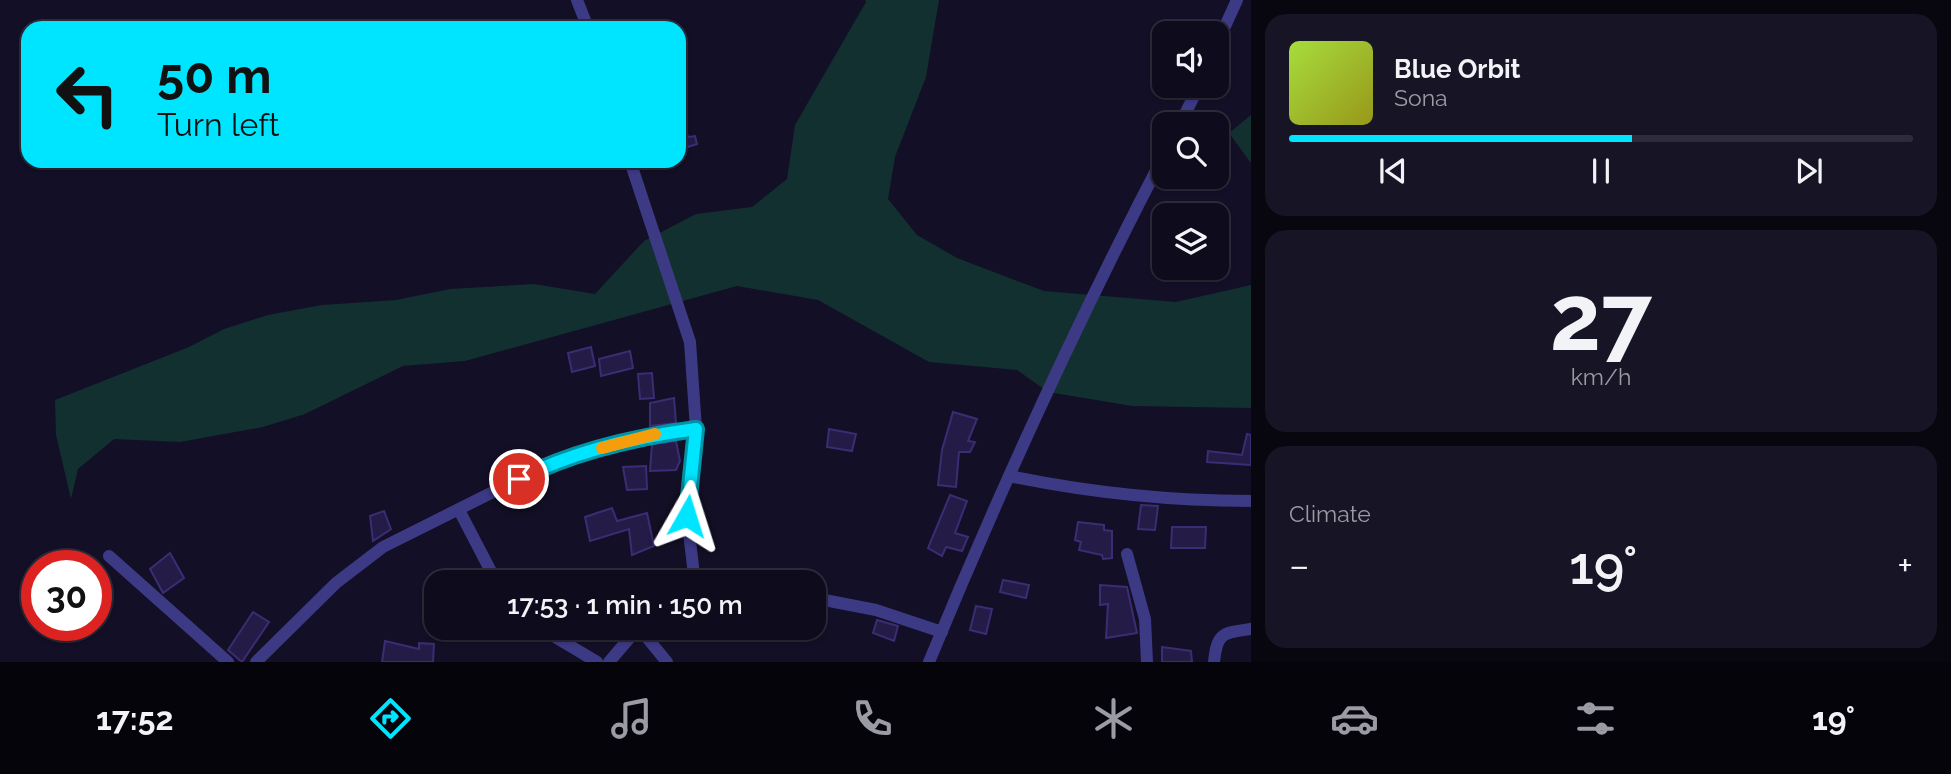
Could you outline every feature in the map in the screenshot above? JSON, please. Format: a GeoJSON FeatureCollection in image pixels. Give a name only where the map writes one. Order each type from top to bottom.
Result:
{"type":"FeatureCollection","features":[{"type":"Feature","properties":{"kind":"street"},"geometry":{"type":"LineString","coordinates":[[578,0],[586,21]]}},
{"type":"Feature","properties":{"kind":"street"},"geometry":{"type":"LineString","coordinates":[[1227,21],[1237,0]]}},
{"type":"Feature","properties":{"kind":"street"},"geometry":{"type":"LineString","coordinates":[[632,168],[690,342],[696,429],[687,516],[693,570]]}},
{"type":"Feature","properties":{"kind":"street"},"geometry":{"type":"LineString","coordinates":[[929,662],[1009,476],[1112,255],[1152,178]]}},
{"type":"Feature","properties":{"kind":"street"},"geometry":{"type":"LineString","coordinates":[[256,662],[336,583],[383,547],[539,469],[635,437],[696,429]]}},
{"type":"Feature","properties":{"kind":"street"},"geometry":{"type":"LineString","coordinates":[[1009,476],[1086,492],[1206,501],[1251,500]]}},
{"type":"Feature","properties":{"kind":"street"},"geometry":{"type":"LineString","coordinates":[[459,510],[490,570]]}},
{"type":"Feature","properties":{"kind":"street"},"geometry":{"type":"LineString","coordinates":[[1127,554],[1145,620],[1147,662]]}},
{"type":"Feature","properties":{"kind":"street"},"geometry":{"type":"LineString","coordinates":[[112,558],[228,662]]}},
{"type":"Feature","properties":{"kind":"street"},"geometry":{"type":"LineString","coordinates":[[826,600],[876,610],[942,632]]}},
{"type":"Feature","properties":{"kind":"street"},"geometry":{"type":"LineString","coordinates":[[1214,662],[1216,642],[1220,636],[1251,629]]}},
{"type":"Feature","properties":{"kind":"street"},"geometry":{"type":"LineString","coordinates":[[560,640],[597,662]]}},
{"type":"Feature","properties":{"kind":"street"},"geometry":{"type":"LineString","coordinates":[[609,662],[628,640]]}},
{"type":"Feature","properties":{"kind":"street"},"geometry":{"type":"LineString","coordinates":[[648,640],[667,662]]}},
{"type":"Feature","properties":{"kind":"green space"},"geometry":{"type":"Polygon","coordinates":[[[865,0],[939,0],[926,77],[895,157],[888,199],[917,235],[957,258],[1044,291],[1176,302],[1251,285],[1251,408],[1132,406],[1048,392],[1017,370],[929,362],[818,300],[737,286],[465,361],[403,366],[305,414],[263,427],[180,442],[114,439],[78,469],[71,499],[56,435],[55,400],[189,347],[224,329],[268,315],[322,305],[396,300],[450,289],[534,284],[595,294],[644,241],[696,214],[752,207],[787,179],[795,125],[865,0]]]}},
{"type":"Feature","properties":{"kind":"green space"},"geometry":{"type":"Polygon","coordinates":[[[1251,115],[1251,163],[1229,133],[1251,115]]]}},
{"type":"Feature","properties":{"kind":"building"},"geometry":{"type":"Polygon","coordinates":[[[686,130],[688,137],[695,136],[697,144],[688,147],[686,130]]]}},
{"type":"Feature","properties":{"kind":"building"},"geometry":{"type":"Polygon","coordinates":[[[591,347],[595,366],[572,372],[568,353],[591,347]]]}},
{"type":"Feature","properties":{"kind":"building"},"geometry":{"type":"Polygon","coordinates":[[[630,351],[633,368],[601,376],[599,359],[630,351]]]}},
{"type":"Feature","properties":{"kind":"building"},"geometry":{"type":"Polygon","coordinates":[[[652,373],[654,398],[640,399],[638,374],[652,373]]]}},
{"type":"Feature","properties":{"kind":"building"},"geometry":{"type":"Polygon","coordinates":[[[674,398],[676,423],[650,426],[650,403],[674,398]]]}},
{"type":"Feature","properties":{"kind":"building"},"geometry":{"type":"Polygon","coordinates":[[[953,412],[977,419],[968,441],[975,442],[970,452],[959,452],[956,487],[938,485],[942,450],[953,412]]]}},
{"type":"Feature","properties":{"kind":"building"},"geometry":{"type":"Polygon","coordinates":[[[829,429],[856,434],[852,451],[827,447],[829,429]]]}},
{"type":"Feature","properties":{"kind":"building"},"geometry":{"type":"Polygon","coordinates":[[[1247,434],[1251,435],[1251,465],[1207,462],[1208,451],[1242,455],[1247,434]]]}},
{"type":"Feature","properties":{"kind":"building"},"geometry":{"type":"Polygon","coordinates":[[[676,441],[680,461],[676,470],[650,471],[652,444],[676,441]]]}},
{"type":"Feature","properties":{"kind":"building"},"geometry":{"type":"Polygon","coordinates":[[[646,466],[647,489],[627,490],[623,467],[646,466]]]}},
{"type":"Feature","properties":{"kind":"building"},"geometry":{"type":"Polygon","coordinates":[[[950,495],[967,501],[955,533],[968,537],[962,551],[946,547],[942,556],[928,548],[950,495]]]}},
{"type":"Feature","properties":{"kind":"building"},"geometry":{"type":"Polygon","coordinates":[[[1141,505],[1158,506],[1155,530],[1138,529],[1141,505]]]}},
{"type":"Feature","properties":{"kind":"building"},"geometry":{"type":"Polygon","coordinates":[[[612,508],[617,521],[647,513],[654,546],[632,555],[629,529],[590,541],[585,517],[612,508]]]}},
{"type":"Feature","properties":{"kind":"building"},"geometry":{"type":"Polygon","coordinates":[[[384,511],[391,529],[373,541],[370,516],[384,511]]]}},
{"type":"Feature","properties":{"kind":"building"},"geometry":{"type":"Polygon","coordinates":[[[1078,522],[1104,525],[1104,530],[1112,531],[1112,558],[1103,559],[1102,555],[1079,550],[1081,542],[1075,540],[1078,522]]]}},
{"type":"Feature","properties":{"kind":"building"},"geometry":{"type":"Polygon","coordinates":[[[1172,527],[1206,527],[1205,548],[1171,548],[1172,527]]]}},
{"type":"Feature","properties":{"kind":"building"},"geometry":{"type":"Polygon","coordinates":[[[170,553],[184,578],[163,593],[150,569],[170,553]]]}},
{"type":"Feature","properties":{"kind":"building"},"geometry":{"type":"Polygon","coordinates":[[[1003,580],[1029,585],[1026,598],[1000,592],[1003,580]]]}},
{"type":"Feature","properties":{"kind":"building"},"geometry":{"type":"Polygon","coordinates":[[[1100,585],[1127,587],[1137,633],[1106,638],[1108,604],[1100,605],[1100,585]]]}},
{"type":"Feature","properties":{"kind":"building"},"geometry":{"type":"Polygon","coordinates":[[[976,606],[992,609],[986,634],[970,630],[976,606]]]}},
{"type":"Feature","properties":{"kind":"building"},"geometry":{"type":"Polygon","coordinates":[[[253,612],[269,622],[242,662],[228,650],[253,612]]]}},
{"type":"Feature","properties":{"kind":"building"},"geometry":{"type":"Polygon","coordinates":[[[877,620],[898,626],[894,641],[873,633],[877,620]]]}},
{"type":"Feature","properties":{"kind":"building"},"geometry":{"type":"Polygon","coordinates":[[[385,641],[419,649],[419,643],[434,644],[433,662],[382,662],[385,641]]]}},
{"type":"Feature","properties":{"kind":"building"},"geometry":{"type":"Polygon","coordinates":[[[1162,647],[1191,651],[1192,662],[1162,662],[1162,647]]]}},
{"type":"Feature","properties":{"kind":"slow traffic"},"geometry":{"type":"LineString","coordinates":[[602,448],[635,437],[655,434]]}},
{"type":"Feature","properties":{"kind":"route"},"geometry":{"type":"LineString","coordinates":[[519,479],[539,469],[635,437],[696,429],[687,516]]}}]}
